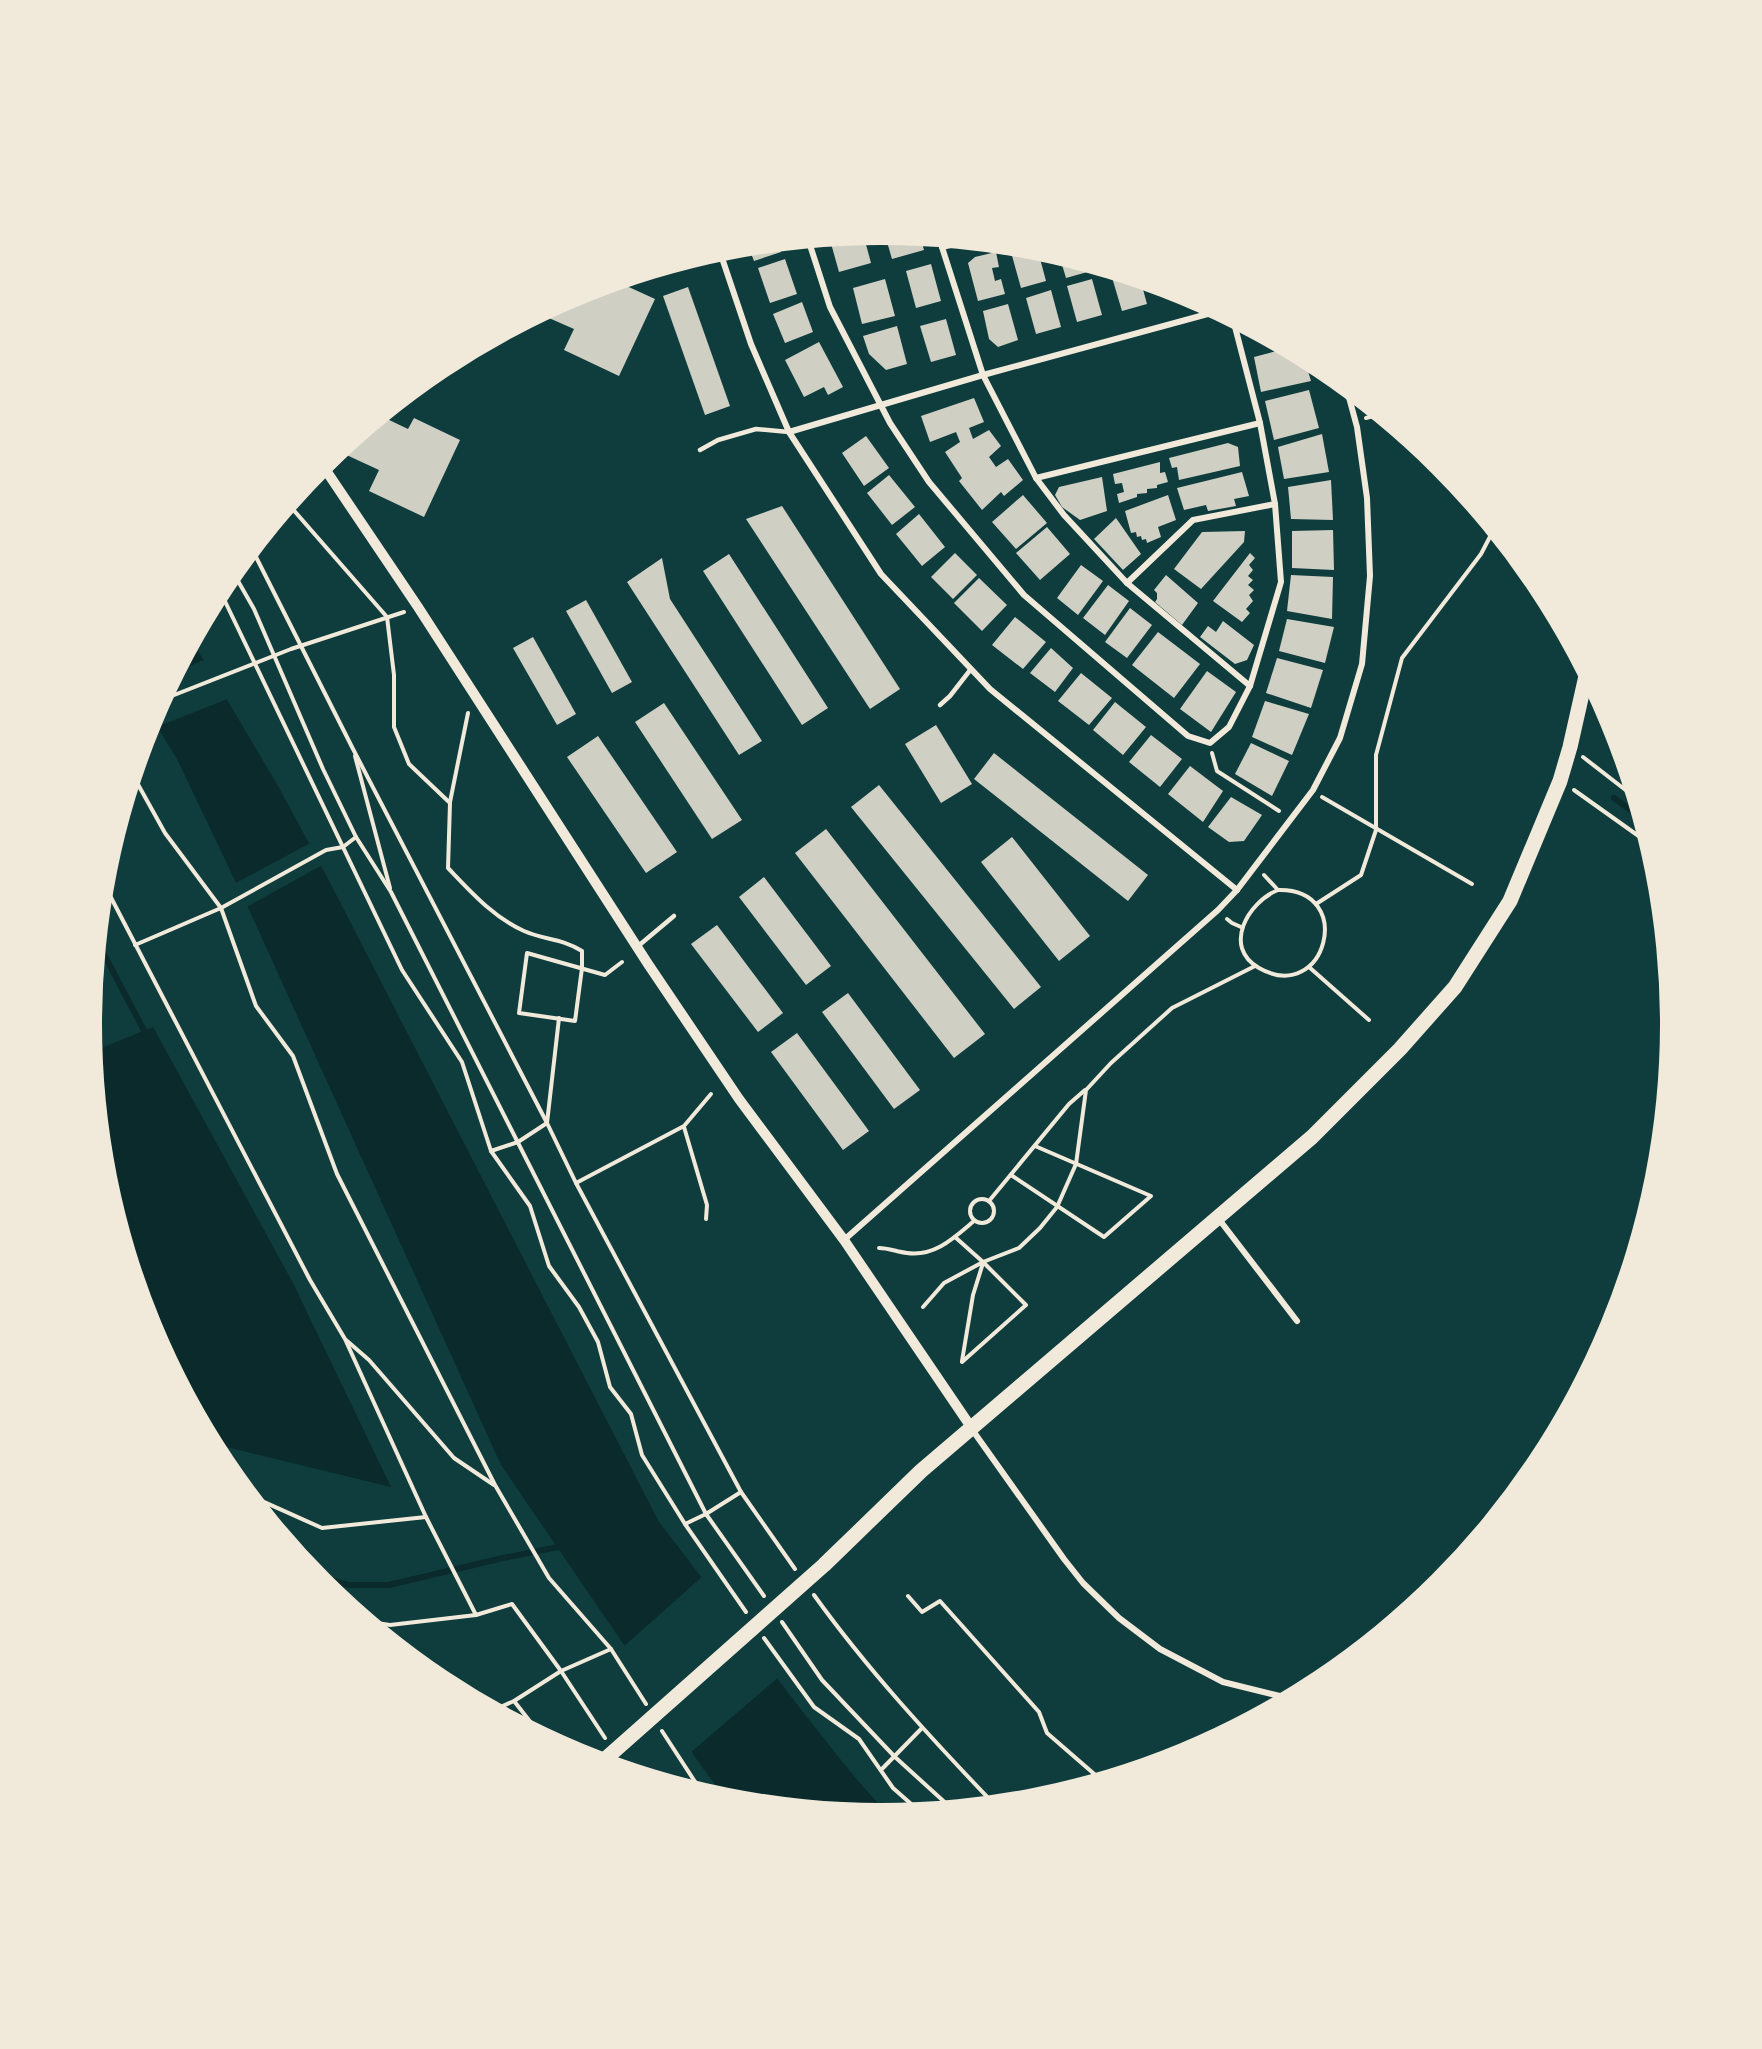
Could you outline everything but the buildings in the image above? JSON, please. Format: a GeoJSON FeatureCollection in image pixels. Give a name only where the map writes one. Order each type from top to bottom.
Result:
{"type":"FeatureCollection","features":[{"type":"Feature","properties":{"kind":"main road"},"geometry":{"type":"LineString","coordinates":[[611,1754],[824,1565],[921,1471],[1312,1137],[1400,1049],[1455,987],[1510,901],[1560,781],[1583,687]]}},
{"type":"Feature","properties":{"kind":"street"},"geometry":{"type":"LineString","coordinates":[[942,248],[983,375],[1036,478],[1064,515],[1127,583],[1250,686]]}},
{"type":"Feature","properties":{"kind":"street"},"geometry":{"type":"LineString","coordinates":[[811,249],[830,307],[890,423],[929,482],[1024,595],[1188,736],[1210,743],[1229,727],[1250,686],[1281,582],[1275,504],[1260,423],[1236,332]]}},
{"type":"Feature","properties":{"kind":"street"},"geometry":{"type":"LineString","coordinates":[[723,261],[751,344],[789,432],[881,574],[990,689],[1237,890]]}},
{"type":"Feature","properties":{"kind":"street"},"geometry":{"type":"LineString","coordinates":[[789,432],[983,375],[1202,315]]}},
{"type":"Feature","properties":{"kind":"street"},"geometry":{"type":"LineString","coordinates":[[844,1240],[1218,910],[1237,890],[1312,790],[1340,738],[1362,664],[1370,576],[1367,498],[1357,427],[1350,403]]}},
{"type":"Feature","properties":{"kind":"street"},"geometry":{"type":"LineString","coordinates":[[1036,478],[1260,423]]}},
{"type":"Feature","properties":{"kind":"street"},"geometry":{"type":"LineString","coordinates":[[329,475],[418,607],[637,947],[739,1099],[844,1240],[1064,1559],[1083,1583],[1119,1618],[1160,1649],[1223,1682],[1276,1695]]}},
{"type":"Feature","properties":{"kind":"street"},"geometry":{"type":"LineString","coordinates":[[1127,583],[1193,520],[1275,504]]}},
{"type":"Feature","properties":{"kind":"street"},"geometry":{"type":"LineString","coordinates":[[1217,1217],[1297,1320]]}},
{"type":"Feature","properties":{"kind":"lane"},"geometry":{"type":"LineString","coordinates":[[700,450],[718,440],[756,429],[789,432]]}},
{"type":"Feature","properties":{"kind":"lane"},"geometry":{"type":"LineString","coordinates":[[940,705],[971,669]]}},
{"type":"Feature","properties":{"kind":"lane"},"geometry":{"type":"LineString","coordinates":[[637,947],[674,916]]}},
{"type":"Feature","properties":{"kind":"path"},"geometry":{"type":"LineString","coordinates":[[295,511],[387,617],[394,675],[394,727],[410,764],[450,803]]}},
{"type":"Feature","properties":{"kind":"path"},"geometry":{"type":"LineString","coordinates":[[1316,904],[1361,875],[1376,830],[1376,755],[1402,658],[1481,554],[1489,538]]}},
{"type":"Feature","properties":{"kind":"path"},"geometry":{"type":"LineString","coordinates":[[257,559],[576,1183],[741,1492],[796,1569]]}},
{"type":"Feature","properties":{"kind":"path"},"geometry":{"type":"LineString","coordinates":[[239,583],[254,609],[323,769],[356,837],[391,892],[706,1514],[768,1602]]}},
{"type":"Feature","properties":{"kind":"path"},"geometry":{"type":"LineString","coordinates":[[226,603],[402,970],[462,1062],[491,1151],[530,1206],[549,1266],[579,1307],[598,1342],[610,1387],[631,1414],[642,1455],[684,1524],[753,1620]]}},
{"type":"Feature","properties":{"kind":"path"},"geometry":{"type":"LineString","coordinates":[[175,695],[291,650],[404,611]]}},
{"type":"Feature","properties":{"kind":"path"},"geometry":{"type":"LineString","coordinates":[[468,713],[450,803],[448,868],[485,907],[525,932],[568,942],[582,951],[582,969],[575,1021],[519,1013],[527,953],[582,969],[605,975],[622,962]]}},
{"type":"Feature","properties":{"kind":"path"},"geometry":{"type":"LineString","coordinates":[[1210,743],[1217,771],[1279,811]]}},
{"type":"Feature","properties":{"kind":"path"},"geometry":{"type":"LineString","coordinates":[[352,747],[391,892]]}},
{"type":"Feature","properties":{"kind":"path"},"geometry":{"type":"LineString","coordinates":[[1570,747],[1623,788]]}},
{"type":"Feature","properties":{"kind":"path"},"geometry":{"type":"LineString","coordinates":[[1560,781],[1636,834]]}},
{"type":"Feature","properties":{"kind":"path"},"geometry":{"type":"LineString","coordinates":[[139,787],[165,833],[221,908],[256,1006],[293,1056],[337,1174],[495,1485],[549,1578],[611,1649],[649,1710]]}},
{"type":"Feature","properties":{"kind":"path"},"geometry":{"type":"LineString","coordinates":[[1321,796],[1472,884]]}},
{"type":"Feature","properties":{"kind":"path"},"geometry":{"type":"LineString","coordinates":[[135,945],[221,908],[326,850],[343,847],[356,837]]}},
{"type":"Feature","properties":{"kind":"path"},"geometry":{"type":"LineString","coordinates":[[1264,875],[1278,890]]}},
{"type":"Feature","properties":{"kind":"path"},"geometry":{"type":"LineString","coordinates":[[1278,890],[1292,890],[1305,895],[1316,904],[1323,916],[1325,937],[1318,957],[1309,967],[1296,974],[1282,976],[1268,973],[1255,966],[1246,955],[1240,942],[1242,927],[1255,905],[1267,895],[1278,890]]}},
{"type":"Feature","properties":{"kind":"path"},"geometry":{"type":"LineString","coordinates":[[113,901],[310,1280],[345,1339],[426,1517],[476,1615]]}},
{"type":"Feature","properties":{"kind":"path"},"geometry":{"type":"LineString","coordinates":[[1227,919],[1242,927]]}},
{"type":"Feature","properties":{"kind":"path"},"geometry":{"type":"LineString","coordinates":[[989,1202],[1069,1104],[1172,1008],[1255,966]]}},
{"type":"Feature","properties":{"kind":"path"},"geometry":{"type":"LineString","coordinates":[[1309,967],[1369,1020]]}},
{"type":"Feature","properties":{"kind":"path"},"geometry":{"type":"LineString","coordinates":[[547,1123],[559,1018]]}},
{"type":"Feature","properties":{"kind":"path"},"geometry":{"type":"LineString","coordinates":[[923,1307],[944,1283],[983,1262],[1019,1248],[1040,1228],[1057,1207],[1076,1164],[1086,1090]]}},
{"type":"Feature","properties":{"kind":"path"},"geometry":{"type":"LineString","coordinates":[[576,1183],[684,1126],[711,1094]]}},
{"type":"Feature","properties":{"kind":"path"},"geometry":{"type":"LineString","coordinates":[[491,1151],[518,1142],[547,1123]]}},
{"type":"Feature","properties":{"kind":"path"},"geometry":{"type":"LineString","coordinates":[[684,1126],[707,1205],[706,1219]]}},
{"type":"Feature","properties":{"kind":"path"},"geometry":{"type":"LineString","coordinates":[[1011,1174],[1104,1237],[1151,1196],[1035,1146]]}},
{"type":"Feature","properties":{"kind":"path"},"geometry":{"type":"LineString","coordinates":[[982,1199],[989,1202],[994,1208],[992,1219],[985,1223],[974,1221],[970,1214],[972,1206],[982,1199]]}},
{"type":"Feature","properties":{"kind":"path"},"geometry":{"type":"LineString","coordinates":[[879,1248],[928,1254],[955,1237],[974,1221]]}},
{"type":"Feature","properties":{"kind":"path"},"geometry":{"type":"LineString","coordinates":[[955,1237],[983,1262],[1026,1305],[962,1362],[973,1294],[983,1262]]}},
{"type":"Feature","properties":{"kind":"path"},"geometry":{"type":"LineString","coordinates":[[345,1339],[369,1360],[454,1458],[495,1485]]}},
{"type":"Feature","properties":{"kind":"path"},"geometry":{"type":"LineString","coordinates":[[684,1524],[706,1514],[741,1492]]}},
{"type":"Feature","properties":{"kind":"path"},"geometry":{"type":"LineString","coordinates":[[266,1503],[322,1528],[426,1517]]}},
{"type":"Feature","properties":{"kind":"path"},"geometry":{"type":"LineString","coordinates":[[809,1589],[837,1627],[922,1728],[987,1796]]}},
{"type":"Feature","properties":{"kind":"path"},"geometry":{"type":"LineString","coordinates":[[908,1596],[922,1612],[940,1601],[1039,1712],[1047,1733],[1094,1774]]}},
{"type":"Feature","properties":{"kind":"path"},"geometry":{"type":"LineString","coordinates":[[384,1624],[476,1615],[512,1604],[561,1671],[605,1738]]}},
{"type":"Feature","properties":{"kind":"path"},"geometry":{"type":"LineString","coordinates":[[781,1622],[822,1680],[895,1757],[943,1801]]}},
{"type":"Feature","properties":{"kind":"path"},"geometry":{"type":"LineString","coordinates":[[759,1630],[814,1707],[859,1739],[893,1788],[910,1803]]}},
{"type":"Feature","properties":{"kind":"path"},"geometry":{"type":"LineString","coordinates":[[504,1706],[561,1671],[611,1649]]}},
{"type":"Feature","properties":{"kind":"path"},"geometry":{"type":"LineString","coordinates":[[514,1701],[528,1719]]}},
{"type":"Feature","properties":{"kind":"path"},"geometry":{"type":"LineString","coordinates":[[881,1770],[922,1728]]}},
{"type":"Feature","properties":{"kind":"path"},"geometry":{"type":"LineString","coordinates":[[662,1730],[694,1781]]}},
{"type":"Feature","properties":{"kind":"water"},"geometry":{"type":"Polygon","coordinates":[[[198,650],[278,786],[324,871],[659,1522],[814,1726],[879,1804],[779,1797],[716,1786],[697,1760],[624,1645],[501,1465],[251,914],[177,759],[159,730],[198,650]]]}},
{"type":"Feature","properties":{"kind":"water"},"geometry":{"type":"Polygon","coordinates":[[[153,1027],[293,1283],[391,1487],[227,1447],[182,1369],[143,1275],[117,1176],[109,1126],[103,1047],[153,1027]]]}},
{"type":"Feature","properties":{"kind":"pier"},"geometry":{"type":"Polygon","coordinates":[[[206,659],[230,698],[161,725],[182,680],[189,666],[206,659]]]}},
{"type":"Feature","properties":{"kind":"pier"},"geometry":{"type":"Polygon","coordinates":[[[312,842],[324,864],[245,908],[234,884],[312,842]]]}},
{"type":"Feature","properties":{"kind":"pier"},"geometry":{"type":"Polygon","coordinates":[[[704,1575],[779,1677],[690,1753],[622,1648],[704,1575]]]}},
{"type":"Feature","properties":{"kind":"waterway"},"geometry":{"type":"LineString","coordinates":[[1614,798],[1629,809]]}},
{"type":"Feature","properties":{"kind":"waterway"},"geometry":{"type":"LineString","coordinates":[[106,958],[148,1038]]}},
{"type":"Feature","properties":{"kind":"waterway"},"geometry":{"type":"LineString","coordinates":[[337,1582],[348,1585],[389,1585],[563,1546]]}}]}
